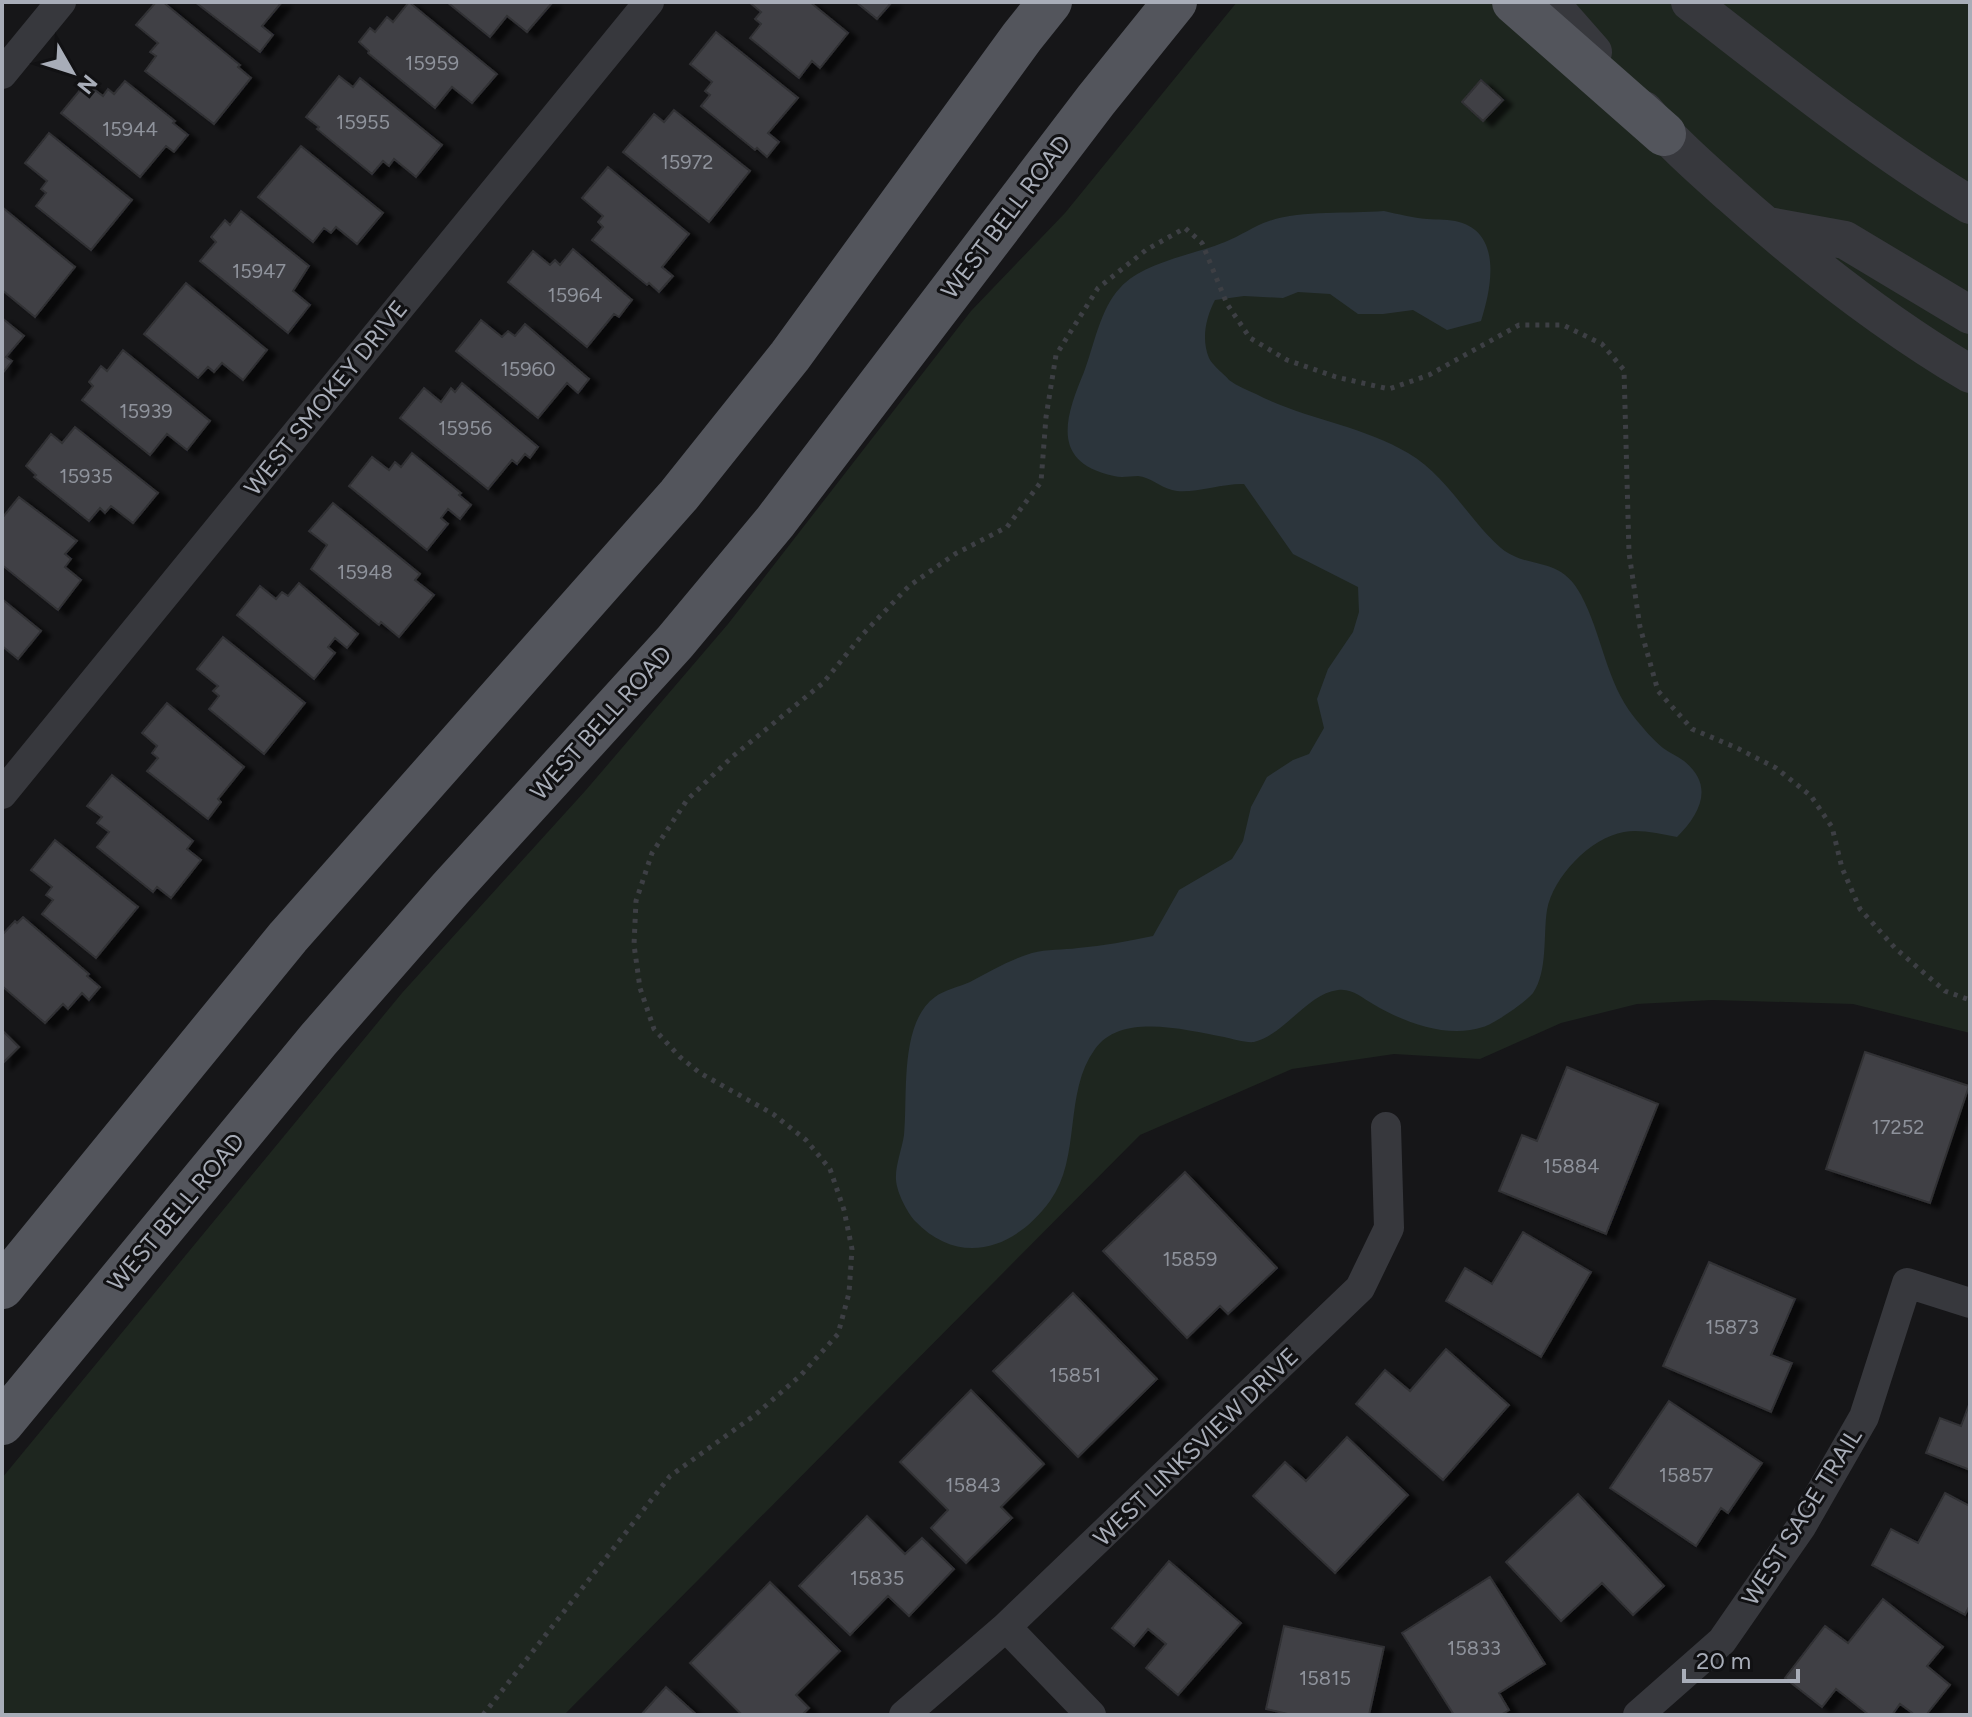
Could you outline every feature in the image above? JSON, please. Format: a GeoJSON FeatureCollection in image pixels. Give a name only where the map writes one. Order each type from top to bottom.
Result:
{"type":"FeatureCollection","features":[{"type":"Feature","properties":{"kind":"main road"},"geometry":{"type":"LineString","coordinates":[[2,1287],[298,925],[679,495],[790,356],[1050,2]]}},
{"type":"Feature","properties":{"kind":"main road","name":"WEST BELL ROAD"},"geometry":{"type":"LineString","coordinates":[[2,1423],[318,1040],[450,889],[675,642],[775,522],[1175,2]]}},
{"type":"Feature","properties":{"kind":"main road"},"geometry":{"type":"LineString","coordinates":[[1130,57],[1206,2]]}},
{"type":"Feature","properties":{"kind":"main road"},"geometry":{"type":"LineString","coordinates":[[1514,2],[1664,134]]}},
{"type":"Feature","properties":{"kind":"street"},"geometry":{"type":"LineString","coordinates":[[2,74],[61,2]]}},
{"type":"Feature","properties":{"kind":"street","name":"WEST SMOKEY DRIVE"},"geometry":{"type":"LineString","coordinates":[[2,794],[649,2]]}},
{"type":"Feature","properties":{"kind":"street"},"geometry":{"type":"LineString","coordinates":[[1549,2],[1664,134],[1765,225],[1859,302],[1970,374]]}},
{"type":"Feature","properties":{"kind":"street"},"geometry":{"type":"LineString","coordinates":[[1690,2],[1853,128],[1970,205]]}},
{"type":"Feature","properties":{"kind":"street"},"geometry":{"type":"LineString","coordinates":[[1765,225],[1845,240],[1970,315]]}},
{"type":"Feature","properties":{"kind":"street","name":"WEST LINKSVIEW DRIVE"},"geometry":{"type":"LineString","coordinates":[[904,1715],[1006,1627],[1360,1288],[1389,1228],[1386,1127]]}},
{"type":"Feature","properties":{"kind":"street","name":"WEST SAGE TRAIL"},"geometry":{"type":"LineString","coordinates":[[1638,1715],[1722,1641],[1801,1527],[1864,1417],[1907,1283],[1970,1303]]}},
{"type":"Feature","properties":{"kind":"street"},"geometry":{"type":"LineString","coordinates":[[1006,1627],[1091,1715]]}},
{"type":"Feature","properties":{"kind":"path"},"geometry":{"type":"LineString","coordinates":[[483,1715],[670,1476],[755,1415],[801,1375],[838,1334],[849,1293],[852,1249],[844,1210],[830,1169],[806,1140],[773,1114],[700,1073],[654,1029],[640,988],[634,945],[636,901],[652,853],[687,800],[732,757],[823,683],[863,634],[909,586],[955,554],[1007,527],[1041,482],[1046,417],[1056,355],[1098,288],[1146,250],[1185,228],[1202,243],[1227,304],[1250,338],[1287,360],[1336,377],[1389,389],[1429,375],[1519,325],[1563,325],[1602,344],[1624,370],[1629,553],[1640,627],[1658,691],[1692,729],[1776,768],[1811,796],[1832,827],[1842,868],[1860,909],[1895,948],[1945,991],[1970,1000]]}},
{"type":"Feature","properties":{"kind":"shaded area"},"geometry":{"type":"Polygon","coordinates":[[[1237,2],[1970,2],[1970,1033],[1853,1004],[1712,1000],[1637,1004],[1561,1023],[1480,1059],[1394,1054],[1292,1069],[1140,1135],[564,1715],[2,1715],[2,1478],[402,993],[586,790],[728,624],[971,311],[1065,213],[1237,2]]]}},
{"type":"Feature","properties":{"kind":"shaded area"},"geometry":{"type":"Polygon","coordinates":[[[1384,211],[1459,222],[1473,228],[1482,238],[1488,250],[1490,279],[1481,321],[1447,330],[1413,310],[1358,314],[1330,294],[1298,292],[1283,298],[1244,296],[1215,300],[1206,328],[1205,343],[1209,358],[1229,380],[1242,388],[1293,410],[1371,435],[1408,453],[1434,473],[1501,548],[1522,559],[1553,568],[1572,582],[1588,610],[1610,673],[1625,703],[1652,738],[1694,770],[1699,780],[1701,800],[1692,819],[1677,837],[1643,831],[1624,832],[1598,842],[1575,861],[1557,885],[1547,910],[1543,964],[1538,984],[1524,1002],[1483,1027],[1455,1031],[1426,1027],[1385,1011],[1348,990],[1338,990],[1316,998],[1276,1031],[1254,1042],[1155,1026],[1137,1027],[1106,1038],[1085,1066],[1075,1105],[1066,1165],[1050,1201],[1036,1218],[1004,1241],[986,1247],[968,1248],[950,1244],[932,1236],[915,1221],[903,1202],[896,1180],[904,1135],[910,1042],[923,1009],[943,992],[1032,953],[1153,936],[1179,890],[1232,859],[1243,841],[1251,807],[1267,777],[1293,760],[1309,754],[1324,728],[1317,699],[1328,669],[1353,632],[1359,612],[1358,587],[1293,554],[1244,484],[1179,491],[1138,476],[1114,476],[1080,460],[1071,449],[1068,421],[1102,317],[1113,297],[1130,279],[1169,260],[1225,242],[1263,223],[1296,215],[1384,211]]]}},
{"type":"Feature","properties":{"kind":"building"},"geometry":{"type":"Polygon","coordinates":[[[156,2],[163,2],[240,65],[238,67],[251,78],[214,124],[145,71],[156,56],[150,52],[158,43],[136,25],[156,2]]]}},
{"type":"Feature","properties":{"kind":"building"},"geometry":{"type":"Polygon","coordinates":[[[195,2],[282,2],[262,26],[273,35],[260,52],[195,2]]]}},
{"type":"Feature","properties":{"kind":"building"},"geometry":{"type":"Polygon","coordinates":[[[409,2],[497,74],[472,103],[452,87],[435,108],[368,53],[359,42],[370,28],[375,32],[387,17],[393,22],[409,2]]]}},
{"type":"Feature","properties":{"kind":"building"},"geometry":{"type":"Polygon","coordinates":[[[447,2],[552,3],[527,32],[507,16],[490,37],[447,2]]]}},
{"type":"Feature","properties":{"kind":"building"},"geometry":{"type":"Polygon","coordinates":[[[749,2],[810,2],[848,33],[820,68],[812,61],[799,78],[750,38],[761,24],[755,19],[761,12],[749,2]]]}},
{"type":"Feature","properties":{"kind":"building"},"geometry":{"type":"Polygon","coordinates":[[[856,2],[892,2],[877,19],[856,2]]]}},
{"type":"Feature","properties":{"kind":"building"},"geometry":{"type":"Polygon","coordinates":[[[716,32],[798,98],[768,133],[779,142],[767,157],[701,106],[710,95],[705,91],[712,82],[690,64],[716,32]]]}},
{"type":"Feature","properties":{"kind":"building"},"geometry":{"type":"Polygon","coordinates":[[[339,76],[353,87],[360,78],[442,145],[416,177],[394,159],[389,166],[383,161],[372,174],[306,117],[339,76]]]}},
{"type":"Feature","properties":{"kind":"building"},"geometry":{"type":"Polygon","coordinates":[[[1481,80],[1503,100],[1483,121],[1462,102],[1481,80]]]}},
{"type":"Feature","properties":{"kind":"building"},"geometry":{"type":"Polygon","coordinates":[[[125,81],[188,135],[174,152],[166,146],[140,177],[61,113],[86,83],[103,96],[108,89],[114,94],[125,81]]]}},
{"type":"Feature","properties":{"kind":"building"},"geometry":{"type":"Polygon","coordinates":[[[674,110],[750,171],[709,222],[623,152],[654,114],[664,122],[674,110]]]}},
{"type":"Feature","properties":{"kind":"building"},"geometry":{"type":"Polygon","coordinates":[[[49,133],[132,200],[91,250],[36,206],[46,193],[41,189],[47,181],[25,163],[49,133]]]}},
{"type":"Feature","properties":{"kind":"building"},"geometry":{"type":"Polygon","coordinates":[[[301,146],[383,213],[357,244],[336,227],[331,233],[324,228],[313,242],[258,197],[301,146]]]}},
{"type":"Feature","properties":{"kind":"building"},"geometry":{"type":"Polygon","coordinates":[[[608,167],[689,234],[662,267],[673,276],[659,292],[592,240],[603,227],[598,222],[603,216],[582,198],[608,167]]]}},
{"type":"Feature","properties":{"kind":"building"},"geometry":{"type":"Polygon","coordinates":[[[2,207],[75,267],[35,317],[2,290],[2,207]]]}},
{"type":"Feature","properties":{"kind":"building"},"geometry":{"type":"Polygon","coordinates":[[[241,211],[309,266],[293,291],[310,305],[288,333],[200,261],[216,242],[211,237],[225,220],[230,225],[241,211]]]}},
{"type":"Feature","properties":{"kind":"building"},"geometry":{"type":"Polygon","coordinates":[[[573,249],[632,300],[619,317],[614,314],[587,347],[508,282],[533,251],[550,265],[555,260],[560,265],[573,249]]]}},
{"type":"Feature","properties":{"kind":"building"},"geometry":{"type":"Polygon","coordinates":[[[186,283],[267,350],[243,380],[222,363],[214,372],[208,367],[198,378],[144,334],[186,283]]]}},
{"type":"Feature","properties":{"kind":"building"},"geometry":{"type":"Polygon","coordinates":[[[2,318],[24,336],[6,357],[12,361],[2,374],[2,318]]]}},
{"type":"Feature","properties":{"kind":"building"},"geometry":{"type":"Polygon","coordinates":[[[481,320],[502,337],[508,331],[515,336],[525,324],[589,379],[578,393],[567,383],[538,418],[456,351],[481,320]]]}},
{"type":"Feature","properties":{"kind":"building"},"geometry":{"type":"Polygon","coordinates":[[[123,350],[210,421],[187,450],[167,434],[150,455],[82,400],[93,386],[89,382],[101,366],[107,371],[123,350]]]}},
{"type":"Feature","properties":{"kind":"building"},"geometry":{"type":"Polygon","coordinates":[[[462,383],[538,447],[530,458],[525,454],[517,464],[512,460],[488,489],[400,418],[424,388],[441,402],[451,388],[455,392],[462,383]]]}},
{"type":"Feature","properties":{"kind":"building"},"geometry":{"type":"Polygon","coordinates":[[[75,427],[158,493],[133,523],[111,506],[105,513],[100,508],[89,521],[34,477],[36,475],[26,466],[51,434],[62,443],[75,427]]]}},
{"type":"Feature","properties":{"kind":"building"},"geometry":{"type":"Polygon","coordinates":[[[412,453],[471,505],[460,519],[448,509],[441,518],[448,524],[427,550],[349,486],[372,457],[389,470],[395,462],[401,467],[412,453]]]}},
{"type":"Feature","properties":{"kind":"building"},"geometry":{"type":"Polygon","coordinates":[[[19,497],[77,541],[65,554],[71,559],[65,567],[81,580],[58,610],[2,565],[2,518],[19,497]]]}},
{"type":"Feature","properties":{"kind":"building"},"geometry":{"type":"Polygon","coordinates":[[[333,503],[420,574],[415,580],[434,595],[399,637],[381,622],[379,625],[311,569],[327,545],[309,531],[333,503]]]}},
{"type":"Feature","properties":{"kind":"building"},"geometry":{"type":"Polygon","coordinates":[[[299,583],[358,634],[347,648],[335,638],[328,647],[335,653],[314,679],[237,615],[260,586],[276,599],[282,592],[288,596],[299,583]]]}},
{"type":"Feature","properties":{"kind":"building"},"geometry":{"type":"Polygon","coordinates":[[[2,599],[41,631],[18,659],[2,646],[2,599]]]}},
{"type":"Feature","properties":{"kind":"building"},"geometry":{"type":"Polygon","coordinates":[[[223,637],[305,703],[264,754],[209,709],[219,696],[213,691],[218,686],[197,669],[223,637]]]}},
{"type":"Feature","properties":{"kind":"building"},"geometry":{"type":"Polygon","coordinates":[[[167,703],[244,767],[218,799],[221,802],[208,819],[147,771],[158,758],[152,753],[157,746],[142,733],[167,703]]]}},
{"type":"Feature","properties":{"kind":"building"},"geometry":{"type":"Polygon","coordinates":[[[112,775],[193,841],[187,849],[201,860],[171,898],[157,887],[153,892],[97,847],[109,832],[97,823],[102,817],[87,806],[112,775]]]}},
{"type":"Feature","properties":{"kind":"building"},"geometry":{"type":"Polygon","coordinates":[[[55,840],[138,907],[96,958],[42,914],[53,900],[46,895],[52,887],[31,870],[55,840]]]}},
{"type":"Feature","properties":{"kind":"building"},"geometry":{"type":"Polygon","coordinates":[[[23,917],[100,987],[89,1000],[82,993],[68,1009],[63,1004],[45,1023],[2,986],[2,935],[23,917]]]}},
{"type":"Feature","properties":{"kind":"building"},"geometry":{"type":"Polygon","coordinates":[[[2,1030],[19,1047],[2,1064],[2,1030]]]}},
{"type":"Feature","properties":{"kind":"building"},"geometry":{"type":"Polygon","coordinates":[[[1865,1052],[1969,1086],[1930,1203],[1826,1169],[1865,1052]]]}},
{"type":"Feature","properties":{"kind":"building"},"geometry":{"type":"Polygon","coordinates":[[[1567,1067],[1658,1104],[1606,1234],[1499,1191],[1522,1135],[1537,1141],[1567,1067]]]}},
{"type":"Feature","properties":{"kind":"building"},"geometry":{"type":"Polygon","coordinates":[[[1185,1172],[1277,1268],[1228,1314],[1220,1306],[1187,1338],[1103,1251],[1185,1172]]]}},
{"type":"Feature","properties":{"kind":"building"},"geometry":{"type":"Polygon","coordinates":[[[1523,1232],[1591,1272],[1541,1357],[1446,1301],[1465,1268],[1492,1284],[1523,1232]]]}},
{"type":"Feature","properties":{"kind":"building"},"geometry":{"type":"Polygon","coordinates":[[[1709,1262],[1795,1299],[1771,1355],[1792,1363],[1771,1412],[1663,1366],[1709,1262]]]}},
{"type":"Feature","properties":{"kind":"building"},"geometry":{"type":"Polygon","coordinates":[[[1073,1293],[1157,1379],[1078,1457],[993,1371],[1073,1293]]]}},
{"type":"Feature","properties":{"kind":"building"},"geometry":{"type":"Polygon","coordinates":[[[1446,1349],[1509,1405],[1443,1480],[1356,1404],[1385,1370],[1410,1391],[1446,1349]]]}},
{"type":"Feature","properties":{"kind":"building"},"geometry":{"type":"Polygon","coordinates":[[[971,1390],[1044,1464],[1001,1507],[1012,1518],[966,1563],[931,1528],[948,1510],[900,1462],[971,1390]]]}},
{"type":"Feature","properties":{"kind":"building"},"geometry":{"type":"Polygon","coordinates":[[[1669,1401],[1762,1463],[1728,1513],[1721,1508],[1696,1546],[1610,1488],[1669,1401]]]}},
{"type":"Feature","properties":{"kind":"building"},"geometry":{"type":"Polygon","coordinates":[[[1970,1402],[1970,1470],[1926,1453],[1940,1418],[1961,1426],[1970,1402]]]}},
{"type":"Feature","properties":{"kind":"building"},"geometry":{"type":"Polygon","coordinates":[[[1347,1437],[1408,1495],[1335,1573],[1253,1496],[1285,1462],[1306,1481],[1347,1437]]]}},
{"type":"Feature","properties":{"kind":"building"},"geometry":{"type":"Polygon","coordinates":[[[1945,1493],[1970,1506],[1970,1605],[1965,1615],[1872,1565],[1891,1529],[1918,1543],[1945,1493]]]}},
{"type":"Feature","properties":{"kind":"building"},"geometry":{"type":"Polygon","coordinates":[[[1578,1494],[1664,1586],[1633,1615],[1602,1583],[1561,1621],[1506,1562],[1578,1494]]]}},
{"type":"Feature","properties":{"kind":"building"},"geometry":{"type":"Polygon","coordinates":[[[867,1516],[905,1554],[922,1538],[954,1569],[909,1616],[888,1596],[850,1635],[799,1586],[867,1516]]]}},
{"type":"Feature","properties":{"kind":"building"},"geometry":{"type":"Polygon","coordinates":[[[1169,1561],[1241,1623],[1178,1695],[1146,1668],[1166,1644],[1148,1629],[1134,1646],[1112,1628],[1169,1561]]]}},
{"type":"Feature","properties":{"kind":"building"},"geometry":{"type":"Polygon","coordinates":[[[1490,1577],[1545,1664],[1499,1693],[1509,1710],[1501,1715],[1454,1715],[1402,1633],[1490,1577]]]}},
{"type":"Feature","properties":{"kind":"building"},"geometry":{"type":"Polygon","coordinates":[[[770,1582],[840,1651],[796,1695],[809,1708],[802,1715],[742,1715],[690,1663],[770,1582]]]}},
{"type":"Feature","properties":{"kind":"building"},"geometry":{"type":"Polygon","coordinates":[[[1883,1599],[1943,1647],[1927,1666],[1950,1685],[1926,1715],[1915,1715],[1900,1704],[1892,1715],[1869,1715],[1836,1689],[1822,1707],[1785,1678],[1825,1626],[1848,1643],[1883,1599]]]}},
{"type":"Feature","properties":{"kind":"building"},"geometry":{"type":"Polygon","coordinates":[[[1284,1626],[1384,1647],[1369,1715],[1292,1715],[1266,1709],[1284,1626]]]}},
{"type":"Feature","properties":{"kind":"building"},"geometry":{"type":"Polygon","coordinates":[[[666,1687],[697,1715],[641,1715],[666,1687]]]}}]}
